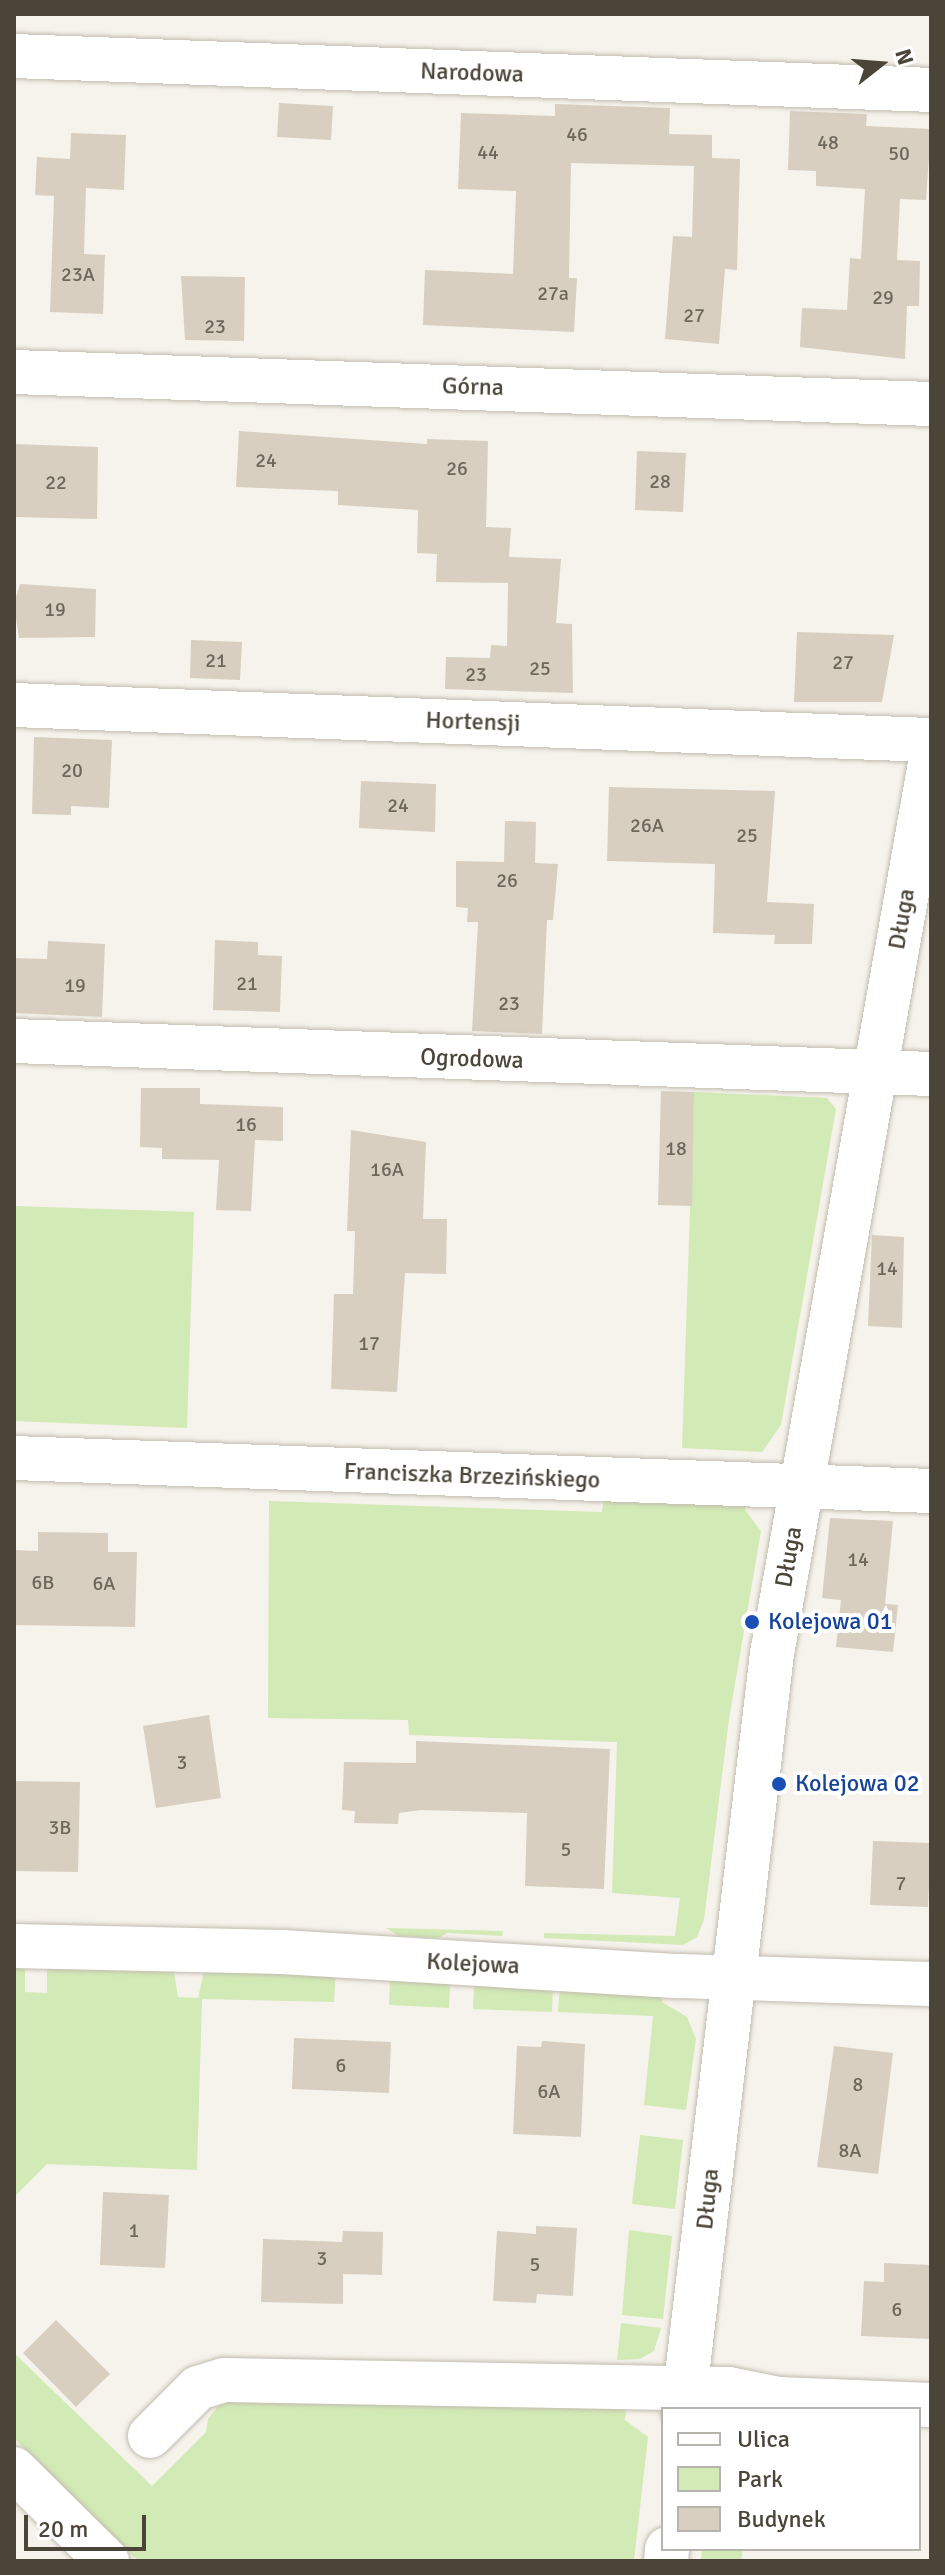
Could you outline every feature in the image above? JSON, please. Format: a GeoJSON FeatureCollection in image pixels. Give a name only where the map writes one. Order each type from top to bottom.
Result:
{"type":"FeatureCollection","features":[{"type":"Feature","properties":{"kind":"street","name":"Narodowa"},"geometry":{"type":"LineString","coordinates":[[14,56],[931,90]]}},
{"type":"Feature","properties":{"kind":"street","name":"Górna"},"geometry":{"type":"LineString","coordinates":[[14,372],[931,404]]}},
{"type":"Feature","properties":{"kind":"street","name":"Hortensji"},"geometry":{"type":"LineString","coordinates":[[14,705],[931,740]]}},
{"type":"Feature","properties":{"kind":"street","name":"Długa"},"geometry":{"type":"LineString","coordinates":[[684,2399],[755,1769],[801,1487],[931,758]]}},
{"type":"Feature","properties":{"kind":"street","name":"Ogrodowa"},"geometry":{"type":"LineString","coordinates":[[14,1041],[931,1074]]}},
{"type":"Feature","properties":{"kind":"street","name":"Franciszka Brzezińskiego"},"geometry":{"type":"LineString","coordinates":[[14,1458],[931,1491]]}},
{"type":"Feature","properties":{"kind":"street","name":"Kolejowa"},"geometry":{"type":"LineString","coordinates":[[14,1946],[282,1952],[733,1977],[931,1984]]}},
{"type":"Feature","properties":{"kind":"street"},"geometry":{"type":"LineString","coordinates":[[150,2436],[198,2388],[224,2380],[684,2399],[729,2389],[779,2399],[931,2405]]}},
{"type":"Feature","properties":{"kind":"street"},"geometry":{"type":"LineString","coordinates":[[14,2469],[107,2561]]}},
{"type":"Feature","properties":{"kind":"green space"},"geometry":{"type":"Polygon","coordinates":[[[694,1092],[827,1098],[836,1109],[781,1425],[762,1452],[682,1448],[694,1092]]]}},
{"type":"Feature","properties":{"kind":"green space"},"geometry":{"type":"Polygon","coordinates":[[[14,1206],[194,1212],[187,1428],[14,1421],[14,1206]]]}},
{"type":"Feature","properties":{"kind":"green space"},"geometry":{"type":"Polygon","coordinates":[[[604,1496],[746,1502],[745,1510],[761,1531],[729,1719],[704,1920],[697,1937],[683,1945],[544,1938],[544,1933],[675,1936],[680,1898],[612,1893],[617,1742],[409,1735],[408,1720],[268,1718],[269,1501],[602,1512],[604,1496]]]}},
{"type":"Feature","properties":{"kind":"green space"},"geometry":{"type":"Polygon","coordinates":[[[386,1928],[503,1931],[502,1936],[447,1933],[439,1938],[399,1936],[386,1928]]]}},
{"type":"Feature","properties":{"kind":"green space"},"geometry":{"type":"Polygon","coordinates":[[[173,1966],[178,1997],[198,1998],[205,1967],[336,1970],[334,2002],[202,1999],[197,2170],[47,2164],[14,2197],[15,1968],[25,1968],[25,1992],[47,1993],[47,1968],[173,1966]]]}},
{"type":"Feature","properties":{"kind":"green space"},"geometry":{"type":"Polygon","coordinates":[[[390,1981],[450,1984],[449,2008],[389,2005],[390,1981]]]}},
{"type":"Feature","properties":{"kind":"green space"},"geometry":{"type":"Polygon","coordinates":[[[553,1983],[552,2012],[473,2009],[474,1985],[553,1983]]]}},
{"type":"Feature","properties":{"kind":"green space"},"geometry":{"type":"Polygon","coordinates":[[[560,1984],[662,1989],[662,2002],[687,2017],[696,2039],[686,2110],[644,2105],[653,2016],[558,2012],[560,1984]]]}},
{"type":"Feature","properties":{"kind":"green space"},"geometry":{"type":"Polygon","coordinates":[[[640,2135],[683,2140],[675,2209],[632,2204],[640,2135]]]}},
{"type":"Feature","properties":{"kind":"green space"},"geometry":{"type":"Polygon","coordinates":[[[629,2230],[672,2236],[663,2319],[622,2315],[629,2230]]]}},
{"type":"Feature","properties":{"kind":"green space"},"geometry":{"type":"Polygon","coordinates":[[[621,2323],[661,2328],[654,2351],[640,2359],[617,2360],[621,2323]]]}},
{"type":"Feature","properties":{"kind":"green space"},"geometry":{"type":"Polygon","coordinates":[[[14,2353],[152,2486],[206,2432],[208,2419],[222,2401],[626,2408],[625,2420],[648,2437],[634,2561],[138,2561],[14,2438],[14,2353]]]}},
{"type":"Feature","properties":{"kind":"green space"},"geometry":{"type":"Polygon","coordinates":[[[702,2551],[743,2551],[741,2561],[701,2561],[702,2551]]]}},
{"type":"Feature","properties":{"kind":"building"},"geometry":{"type":"Polygon","coordinates":[[[279,103],[333,106],[331,140],[277,137],[279,103]]]}},
{"type":"Feature","properties":{"kind":"building"},"geometry":{"type":"Polygon","coordinates":[[[555,104],[670,108],[669,134],[712,135],[712,158],[740,159],[737,270],[725,269],[719,344],[665,339],[673,236],[692,237],[694,166],[571,163],[569,278],[577,278],[574,332],[423,325],[425,270],[513,274],[516,191],[458,189],[461,113],[555,116],[555,104]]]}},
{"type":"Feature","properties":{"kind":"building"},"geometry":{"type":"Polygon","coordinates":[[[790,111],[867,114],[866,126],[931,129],[926,200],[900,199],[897,260],[920,261],[919,306],[907,306],[905,359],[800,347],[802,308],[847,310],[850,258],[861,259],[865,189],[816,186],[816,171],[788,170],[790,111]]]}},
{"type":"Feature","properties":{"kind":"building"},"geometry":{"type":"Polygon","coordinates":[[[71,133],[126,135],[124,190],[86,188],[84,254],[105,255],[103,314],[50,312],[54,196],[35,195],[37,157],[70,159],[71,133]]]}},
{"type":"Feature","properties":{"kind":"building"},"geometry":{"type":"Polygon","coordinates":[[[181,276],[245,277],[244,341],[185,340],[181,276]]]}},
{"type":"Feature","properties":{"kind":"building"},"geometry":{"type":"Polygon","coordinates":[[[239,431],[427,444],[427,439],[488,441],[486,527],[511,528],[509,557],[561,559],[556,623],[572,624],[573,693],[445,689],[446,657],[490,658],[491,645],[507,646],[508,583],[436,582],[437,554],[417,553],[418,510],[338,505],[338,491],[236,487],[239,431]]]}},
{"type":"Feature","properties":{"kind":"building"},"geometry":{"type":"Polygon","coordinates":[[[14,444],[98,447],[97,519],[14,517],[14,444]]]}},
{"type":"Feature","properties":{"kind":"building"},"geometry":{"type":"Polygon","coordinates":[[[637,451],[686,453],[683,512],[635,510],[637,451]]]}},
{"type":"Feature","properties":{"kind":"building"},"geometry":{"type":"Polygon","coordinates":[[[20,584],[96,589],[95,637],[19,638],[14,604],[20,584]]]}},
{"type":"Feature","properties":{"kind":"building"},"geometry":{"type":"Polygon","coordinates":[[[797,632],[894,635],[882,702],[794,702],[797,632]]]}},
{"type":"Feature","properties":{"kind":"building"},"geometry":{"type":"Polygon","coordinates":[[[191,640],[242,642],[240,680],[190,678],[191,640]]]}},
{"type":"Feature","properties":{"kind":"building"},"geometry":{"type":"Polygon","coordinates":[[[34,737],[112,740],[109,808],[71,806],[71,815],[32,814],[34,737]]]}},
{"type":"Feature","properties":{"kind":"building"},"geometry":{"type":"Polygon","coordinates":[[[361,781],[436,784],[435,832],[359,828],[361,781]]]}},
{"type":"Feature","properties":{"kind":"building"},"geometry":{"type":"Polygon","coordinates":[[[609,787],[775,791],[767,902],[814,904],[812,944],[774,944],[775,935],[713,933],[715,864],[607,861],[609,787]]]}},
{"type":"Feature","properties":{"kind":"building"},"geometry":{"type":"Polygon","coordinates":[[[505,821],[536,822],[535,863],[558,864],[553,920],[547,920],[542,1034],[472,1031],[478,922],[467,922],[468,908],[456,907],[456,861],[504,862],[505,821]]]}},
{"type":"Feature","properties":{"kind":"building"},"geometry":{"type":"Polygon","coordinates":[[[215,940],[258,942],[258,955],[282,956],[280,1012],[213,1010],[215,940]]]}},
{"type":"Feature","properties":{"kind":"building"},"geometry":{"type":"Polygon","coordinates":[[[48,941],[105,944],[102,1017],[14,1013],[14,958],[47,959],[48,941]]]}},
{"type":"Feature","properties":{"kind":"building"},"geometry":{"type":"Polygon","coordinates":[[[141,1088],[200,1088],[200,1104],[283,1107],[283,1141],[255,1140],[251,1211],[216,1210],[219,1160],[162,1159],[162,1148],[140,1147],[141,1088]]]}},
{"type":"Feature","properties":{"kind":"building"},"geometry":{"type":"Polygon","coordinates":[[[661,1091],[694,1092],[692,1206],[658,1205],[661,1091]]]}},
{"type":"Feature","properties":{"kind":"building"},"geometry":{"type":"Polygon","coordinates":[[[351,1130],[426,1142],[423,1219],[447,1219],[446,1274],[405,1273],[397,1392],[331,1389],[334,1294],[353,1294],[355,1231],[347,1231],[351,1130]]]}},
{"type":"Feature","properties":{"kind":"building"},"geometry":{"type":"Polygon","coordinates":[[[872,1235],[904,1237],[902,1328],[868,1326],[872,1235]]]}},
{"type":"Feature","properties":{"kind":"building"},"geometry":{"type":"Polygon","coordinates":[[[830,1518],[893,1521],[885,1604],[898,1605],[893,1652],[836,1647],[841,1600],[822,1598],[830,1518]]]}},
{"type":"Feature","properties":{"kind":"building"},"geometry":{"type":"Polygon","coordinates":[[[38,1532],[108,1533],[108,1552],[137,1552],[135,1627],[14,1625],[14,1550],[38,1551],[38,1532]]]}},
{"type":"Feature","properties":{"kind":"building"},"geometry":{"type":"Polygon","coordinates":[[[209,1715],[221,1798],[156,1808],[143,1726],[209,1715]]]}},
{"type":"Feature","properties":{"kind":"building"},"geometry":{"type":"Polygon","coordinates":[[[416,1741],[610,1749],[604,1889],[525,1886],[527,1813],[421,1810],[399,1813],[398,1824],[354,1823],[355,1811],[342,1810],[344,1762],[416,1763],[416,1741]]]}},
{"type":"Feature","properties":{"kind":"building"},"geometry":{"type":"Polygon","coordinates":[[[14,1781],[80,1782],[78,1872],[14,1871],[14,1781]]]}},
{"type":"Feature","properties":{"kind":"building"},"geometry":{"type":"Polygon","coordinates":[[[873,1841],[931,1843],[928,1907],[870,1905],[873,1841]]]}},
{"type":"Feature","properties":{"kind":"building"},"geometry":{"type":"Polygon","coordinates":[[[294,2038],[391,2042],[389,2093],[292,2089],[294,2038]]]}},
{"type":"Feature","properties":{"kind":"building"},"geometry":{"type":"Polygon","coordinates":[[[542,2041],[585,2044],[581,2137],[513,2134],[517,2046],[541,2047],[542,2041]]]}},
{"type":"Feature","properties":{"kind":"building"},"geometry":{"type":"Polygon","coordinates":[[[834,2046],[893,2053],[878,2174],[817,2167],[834,2046]]]}},
{"type":"Feature","properties":{"kind":"building"},"geometry":{"type":"Polygon","coordinates":[[[103,2192],[169,2195],[165,2268],[100,2265],[103,2192]]]}},
{"type":"Feature","properties":{"kind":"building"},"geometry":{"type":"Polygon","coordinates":[[[536,2226],[577,2228],[573,2296],[537,2294],[536,2303],[493,2301],[497,2231],[536,2234],[536,2226]]]}},
{"type":"Feature","properties":{"kind":"building"},"geometry":{"type":"Polygon","coordinates":[[[343,2231],[383,2232],[382,2275],[343,2274],[343,2304],[261,2302],[263,2239],[342,2242],[343,2231]]]}},
{"type":"Feature","properties":{"kind":"building"},"geometry":{"type":"Polygon","coordinates":[[[884,2263],[931,2265],[931,2339],[861,2336],[864,2281],[884,2282],[884,2263]]]}},
{"type":"Feature","properties":{"kind":"building"},"geometry":{"type":"Polygon","coordinates":[[[56,2320],[110,2374],[76,2407],[23,2353],[56,2320]]]}},
{"type":"Feature","properties":{"kind":"place","name":"Kolejowa 01"},"geometry":{"type":"Point","coordinates":[752,1622]}},
{"type":"Feature","properties":{"kind":"place","name":"Kolejowa 02"},"geometry":{"type":"Point","coordinates":[779,1784]}}]}
